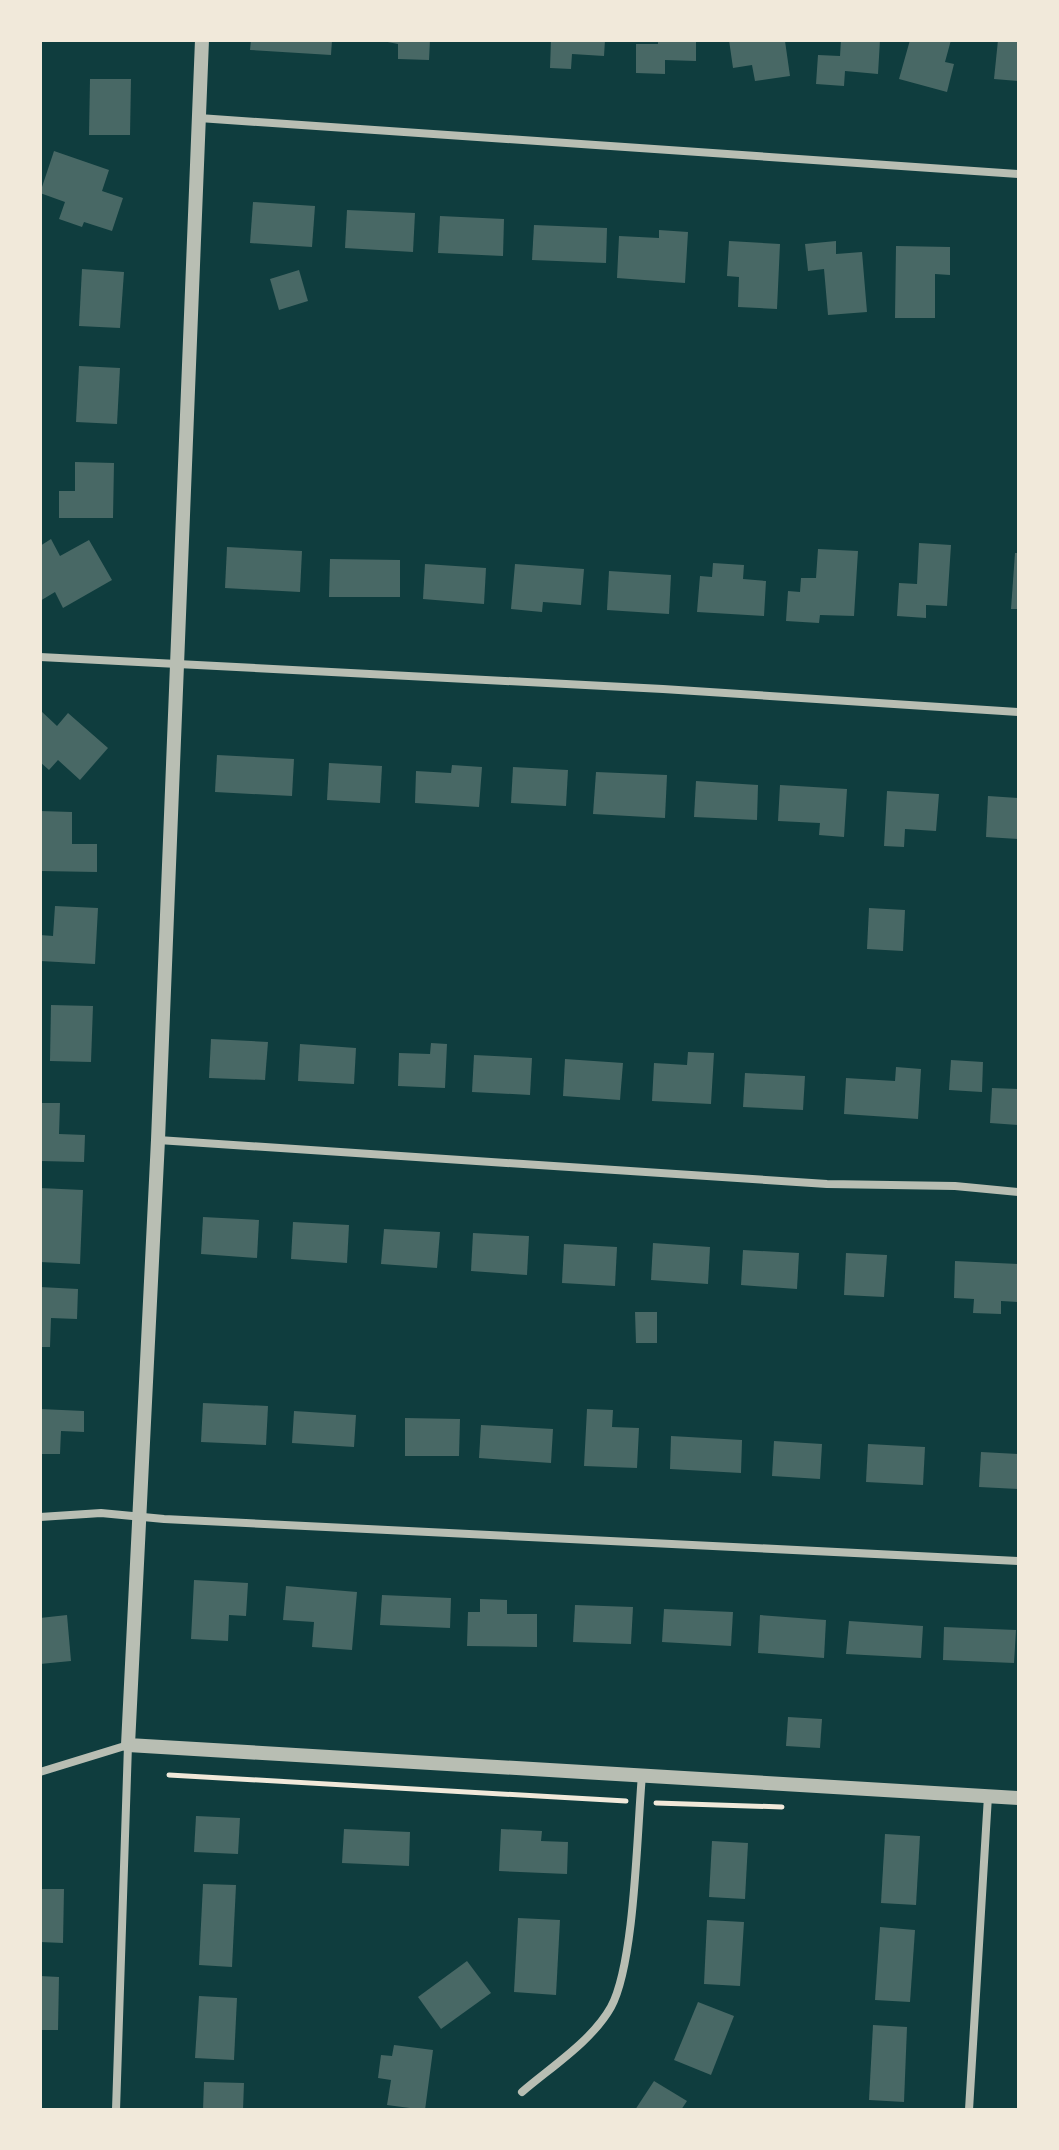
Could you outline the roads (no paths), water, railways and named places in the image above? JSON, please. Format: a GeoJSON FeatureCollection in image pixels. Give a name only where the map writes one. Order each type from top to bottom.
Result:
{"type":"FeatureCollection","features":[{"type":"Feature","properties":{"kind":"street"},"geometry":{"type":"LineString","coordinates":[[116,2110],[128,1745],[158,1140],[202,40]]}},
{"type":"Feature","properties":{"kind":"street"},"geometry":{"type":"LineString","coordinates":[[199,118],[1019,174]]}},
{"type":"Feature","properties":{"kind":"street"},"geometry":{"type":"LineString","coordinates":[[40,657],[176,662],[1019,712]]}},
{"type":"Feature","properties":{"kind":"street"},"geometry":{"type":"LineString","coordinates":[[158,1140],[827,1184],[955,1186],[1019,1192]]}},
{"type":"Feature","properties":{"kind":"street"},"geometry":{"type":"LineString","coordinates":[[40,1517],[101,1513],[140,1518],[1019,1561]]}},
{"type":"Feature","properties":{"kind":"street"},"geometry":{"type":"LineString","coordinates":[[40,1772],[128,1745],[1019,1798]]}},
{"type":"Feature","properties":{"kind":"street"},"geometry":{"type":"LineString","coordinates":[[522,2092],[590,2033],[611,2007],[624,1975],[642,1774]]}},
{"type":"Feature","properties":{"kind":"street"},"geometry":{"type":"LineString","coordinates":[[969,2110],[988,1796]]}}]}
